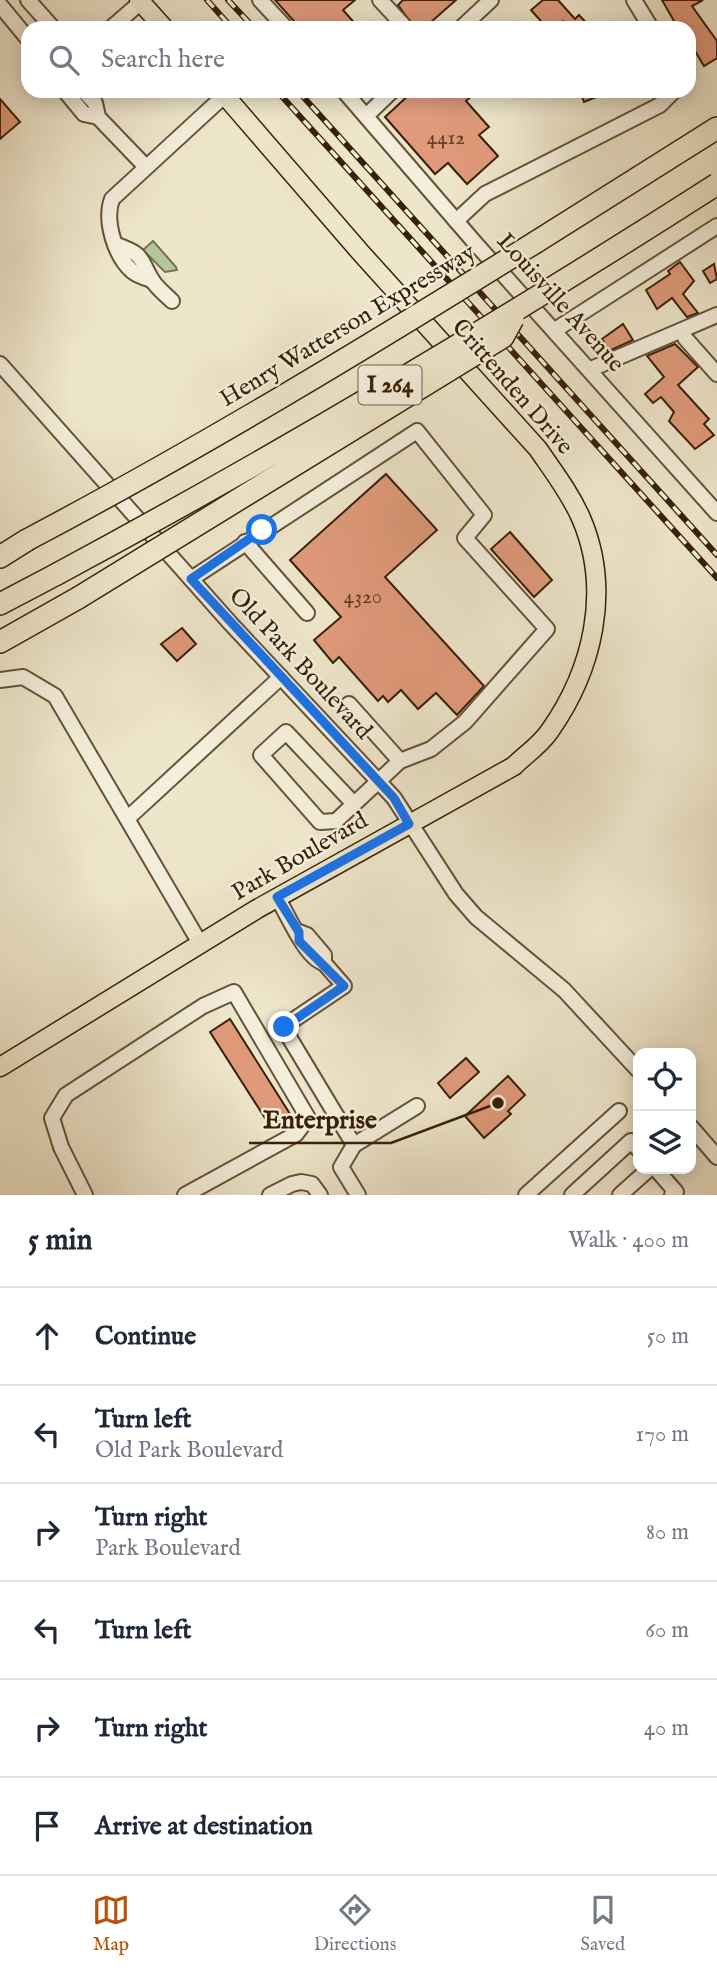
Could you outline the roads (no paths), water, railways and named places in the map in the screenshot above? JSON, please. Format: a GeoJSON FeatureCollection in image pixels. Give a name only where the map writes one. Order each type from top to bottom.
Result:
{"type":"FeatureCollection","features":[{"type":"Feature","properties":{"kind":"highway","name":"Henry Watterson Expressway"},"geometry":{"type":"LineString","coordinates":[[0,557],[355,355],[717,128]]}},
{"type":"Feature","properties":{"kind":"highway","name":"I 264"},"geometry":{"type":"LineString","coordinates":[[0,604],[146,526],[517,312],[717,184]]}},
{"type":"Feature","properties":{"kind":"highway"},"geometry":{"type":"LineString","coordinates":[[0,642],[78,598],[503,337],[517,312]]}},
{"type":"Feature","properties":{"kind":"highway"},"geometry":{"type":"LineString","coordinates":[[0,546],[27,540]]}},
{"type":"Feature","properties":{"kind":"main road"},"geometry":{"type":"LineString","coordinates":[[140,1],[158,21]]}},
{"type":"Feature","properties":{"kind":"main road","name":"Crittenden Drive"},"geometry":{"type":"LineString","coordinates":[[227,98],[360,253],[538,449],[581,518],[590,548],[595,575],[596,609],[592,644],[577,686],[548,734],[514,766],[409,824]]}},
{"type":"Feature","properties":{"kind":"main road","name":"Park Boulevard"},"geometry":{"type":"LineString","coordinates":[[0,1067],[277,897],[409,824]]}},
{"type":"Feature","properties":{"kind":"street"},"geometry":{"type":"LineString","coordinates":[[28,0],[47,21]]}},
{"type":"Feature","properties":{"kind":"street"},"geometry":{"type":"LineString","coordinates":[[260,0],[280,21]]}},
{"type":"Feature","properties":{"kind":"street"},"geometry":{"type":"LineString","coordinates":[[380,0],[400,21]]}},
{"type":"Feature","properties":{"kind":"street"},"geometry":{"type":"LineString","coordinates":[[468,21],[491,0]]}},
{"type":"Feature","properties":{"kind":"street"},"geometry":{"type":"LineString","coordinates":[[634,0],[647,21]]}},
{"type":"Feature","properties":{"kind":"street"},"geometry":{"type":"LineString","coordinates":[[119,21],[140,1]]}},
{"type":"Feature","properties":{"kind":"street"},"geometry":{"type":"LineString","coordinates":[[0,5],[21,30]]}},
{"type":"Feature","properties":{"kind":"street"},"geometry":{"type":"LineString","coordinates":[[71,98],[84,114],[98,117]]}},
{"type":"Feature","properties":{"kind":"street"},"geometry":{"type":"LineString","coordinates":[[90,98],[95,103],[98,117],[146,167]]}},
{"type":"Feature","properties":{"kind":"street"},"geometry":{"type":"LineString","coordinates":[[172,301],[152,280],[146,264],[135,251],[117,245],[108,212],[112,199],[218,98]]}},
{"type":"Feature","properties":{"kind":"street","name":"Louisville Avenue"},"geometry":{"type":"LineString","coordinates":[[350,98],[456,221],[717,513]]}},
{"type":"Feature","properties":{"kind":"street"},"geometry":{"type":"LineString","coordinates":[[366,116],[385,98]]}},
{"type":"Feature","properties":{"kind":"street"},"geometry":{"type":"LineString","coordinates":[[456,221],[485,194],[660,105],[667,98]]}},
{"type":"Feature","properties":{"kind":"street"},"geometry":{"type":"LineString","coordinates":[[555,330],[717,226]]}},
{"type":"Feature","properties":{"kind":"street"},"geometry":{"type":"LineString","coordinates":[[591,369],[717,315]]}},
{"type":"Feature","properties":{"kind":"street"},"geometry":{"type":"LineString","coordinates":[[685,338],[717,374]]}},
{"type":"Feature","properties":{"kind":"street","name":"Old Park Boulevard"},"geometry":{"type":"LineString","coordinates":[[0,365],[191,579],[379,781],[394,798],[409,824]]}},
{"type":"Feature","properties":{"kind":"street"},"geometry":{"type":"LineString","coordinates":[[191,579],[417,431],[484,515],[465,538],[547,629],[465,722],[431,749],[400,761],[336,821],[320,822],[261,755],[286,732],[354,804]]}},
{"type":"Feature","properties":{"kind":"street"},"geometry":{"type":"LineString","coordinates":[[245,542],[307,613]]}},
{"type":"Feature","properties":{"kind":"street"},"geometry":{"type":"LineString","coordinates":[[0,680],[14,676],[30,679],[55,696],[201,945]]}},
{"type":"Feature","properties":{"kind":"street"},"geometry":{"type":"LineString","coordinates":[[128,818],[281,677]]}},
{"type":"Feature","properties":{"kind":"street"},"geometry":{"type":"LineString","coordinates":[[349,704],[400,761]]}},
{"type":"Feature","properties":{"kind":"street"},"geometry":{"type":"LineString","coordinates":[[409,824],[442,876],[476,917],[564,990],[633,1065]]}},
{"type":"Feature","properties":{"kind":"street"},"geometry":{"type":"LineString","coordinates":[[277,897],[299,932],[299,941],[317,961],[324,963],[344,986],[284,1027],[354,1145]]}},
{"type":"Feature","properties":{"kind":"street"},"geometry":{"type":"LineString","coordinates":[[85,1195],[61,1147],[52,1118],[66,1095],[204,1006],[234,992],[308,1118],[296,1134],[185,1195]]}},
{"type":"Feature","properties":{"kind":"street"},"geometry":{"type":"LineString","coordinates":[[358,1195],[341,1167],[354,1145],[417,1105]]}},
{"type":"Feature","properties":{"kind":"street"},"geometry":{"type":"LineString","coordinates":[[526,1195],[619,1111]]}},
{"type":"Feature","properties":{"kind":"street"},"geometry":{"type":"LineString","coordinates":[[696,1134],[717,1157]]}},
{"type":"Feature","properties":{"kind":"street"},"geometry":{"type":"LineString","coordinates":[[572,1195],[631,1141],[633,1143]]}},
{"type":"Feature","properties":{"kind":"street"},"geometry":{"type":"LineString","coordinates":[[620,1195],[643,1174]]}},
{"type":"Feature","properties":{"kind":"street"},"geometry":{"type":"LineString","coordinates":[[660,1174],[676,1192],[672,1195]]}},
{"type":"Feature","properties":{"kind":"street"},"geometry":{"type":"LineString","coordinates":[[270,1195],[301,1182],[312,1184],[320,1195]]}},
{"type":"Feature","properties":{"kind":"railway"},"geometry":{"type":"LineString","coordinates":[[207,0],[226,21]]}},
{"type":"Feature","properties":{"kind":"railway"},"geometry":{"type":"LineString","coordinates":[[228,0],[248,21]]}},
{"type":"Feature","properties":{"kind":"railway"},"geometry":{"type":"LineString","coordinates":[[283,98],[717,578]]}},
{"type":"Feature","properties":{"kind":"railway"},"geometry":{"type":"LineString","coordinates":[[304,98],[717,555]]}},
{"type":"Feature","properties":{"kind":"place","name":"Enterprise"},"geometry":{"type":"Point","coordinates":[498,1103]}}]}
